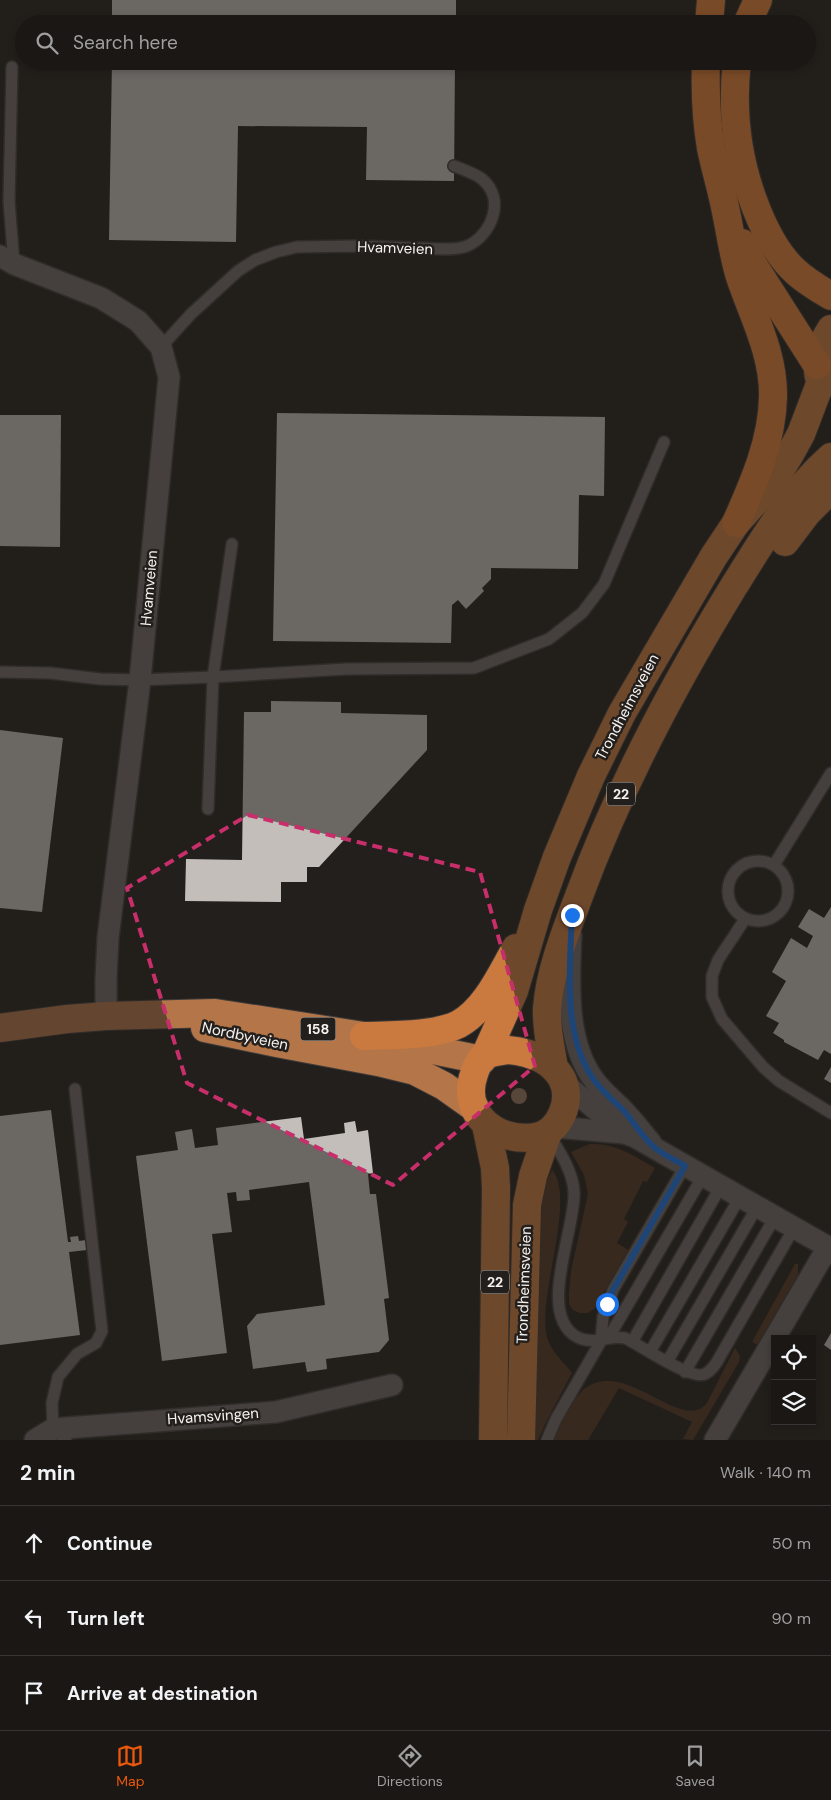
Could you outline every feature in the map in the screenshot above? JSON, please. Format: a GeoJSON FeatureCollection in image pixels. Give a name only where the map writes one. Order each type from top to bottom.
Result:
{"type":"FeatureCollection","features":[{"type":"Feature","properties":{"kind":"highway"},"geometry":{"type":"LineString","coordinates":[[710,15],[711,0]]}},
{"type":"Feature","properties":{"kind":"highway"},"geometry":{"type":"LineString","coordinates":[[751,15],[758,0]]}},
{"type":"Feature","properties":{"kind":"highway"},"geometry":{"type":"LineString","coordinates":[[706,70],[705,97],[711,146],[740,276],[765,346],[771,370],[773,395],[768,441],[736,523]]}},
{"type":"Feature","properties":{"kind":"highway"},"geometry":{"type":"LineString","coordinates":[[736,70],[734,105],[737,141],[746,184],[758,214],[768,236],[795,272],[810,284],[831,296]]}},
{"type":"Feature","properties":{"kind":"highway"},"geometry":{"type":"LineString","coordinates":[[724,201],[754,266],[823,384]]}},
{"type":"Feature","properties":{"kind":"highway","name":"22"},"geometry":{"type":"LineString","coordinates":[[823,384],[819,352],[831,329]]}},
{"type":"Feature","properties":{"kind":"highway","name":"Trondheimsveien"},"geometry":{"type":"LineString","coordinates":[[483,1058],[514,991],[547,880],[573,816],[622,712],[688,598],[736,523],[773,482],[801,434],[823,384]]}},
{"type":"Feature","properties":{"kind":"highway","name":"22"},"geometry":{"type":"LineString","coordinates":[[552,1129],[563,1111],[565,1102],[549,1040],[548,1008],[556,967],[572,915],[605,829],[637,760],[743,572],[800,490],[818,468],[831,456]]}},
{"type":"Feature","properties":{"kind":"highway","name":"22"},"geometry":{"type":"LineString","coordinates":[[743,572],[780,548],[806,513],[831,490]]}},
{"type":"Feature","properties":{"kind":"highway","name":"22"},"geometry":{"type":"LineString","coordinates":[[364,1036],[440,1030],[458,1024],[470,1016],[492,990],[538,910]]}},
{"type":"Feature","properties":{"kind":"highway"},"geometry":{"type":"LineString","coordinates":[[483,1058],[496,1052],[520,1051],[542,1059],[559,1075]]}},
{"type":"Feature","properties":{"kind":"highway","name":"22"},"geometry":{"type":"LineString","coordinates":[[480,1117],[471,1088],[476,1066],[483,1058]]}},
{"type":"Feature","properties":{"kind":"highway"},"geometry":{"type":"LineString","coordinates":[[480,1117],[501,1134],[521,1138],[540,1136],[552,1129]]}},
{"type":"Feature","properties":{"kind":"highway","name":"Trondheimsveien"},"geometry":{"type":"LineString","coordinates":[[480,1117],[494,1160],[496,1188],[493,1440]]}},
{"type":"Feature","properties":{"kind":"highway","name":"Trondheimsveien"},"geometry":{"type":"LineString","coordinates":[[521,1440],[527,1205],[533,1176],[552,1129]]}},
{"type":"Feature","properties":{"kind":"main road","name":"Nordbyveien"},"geometry":{"type":"LineString","coordinates":[[0,1028],[106,1016],[215,1013],[364,1036],[483,1058]]}},
{"type":"Feature","properties":{"kind":"main road","name":"Nordbyveien"},"geometry":{"type":"LineString","coordinates":[[152,1015],[249,1038],[400,1066],[430,1077],[480,1117]]}},
{"type":"Feature","properties":{"kind":"street","name":"Hvamveien"},"geometry":{"type":"LineString","coordinates":[[7,260],[101,298],[138,321],[161,348],[169,377],[140,680],[108,938],[106,1016]]}},
{"type":"Feature","properties":{"kind":"street"},"geometry":{"type":"LineString","coordinates":[[572,915],[570,989],[573,1021],[581,1054],[594,1080],[622,1109],[654,1147]]}},
{"type":"Feature","properties":{"kind":"street"},"geometry":{"type":"LineString","coordinates":[[559,1075],[624,1134],[654,1147],[794,1228],[829,1245],[715,1440]]}},
{"type":"Feature","properties":{"kind":"street"},"geometry":{"type":"LineString","coordinates":[[552,1129],[624,1134]]}},
{"type":"Feature","properties":{"kind":"street","name":"Hvamsvingen"},"geometry":{"type":"LineString","coordinates":[[51,1436],[166,1419],[276,1412],[392,1386]]}},
{"type":"Feature","properties":{"kind":"lane"},"geometry":{"type":"LineString","coordinates":[[7,260],[12,68]]}},
{"type":"Feature","properties":{"kind":"lane","name":"Hvamveien"},"geometry":{"type":"LineString","coordinates":[[161,348],[191,314],[238,270],[255,260],[276,252],[297,247],[356,246],[444,249],[458,248],[473,243],[488,230],[495,204],[488,185],[482,179],[454,166]]}},
{"type":"Feature","properties":{"kind":"lane"},"geometry":{"type":"LineString","coordinates":[[0,672],[50,673],[100,679],[140,680],[213,678],[346,669],[474,668],[549,639],[582,613],[604,584],[664,442]]}},
{"type":"Feature","properties":{"kind":"lane"},"geometry":{"type":"LineString","coordinates":[[208,809],[213,678],[232,544]]}},
{"type":"Feature","properties":{"kind":"lane"},"geometry":{"type":"LineString","coordinates":[[774,865],[831,773]]}},
{"type":"Feature","properties":{"kind":"lane"},"geometry":{"type":"LineString","coordinates":[[761,861],[774,865],[785,876],[788,883],[788,899],[783,909],[769,920],[755,922],[745,919],[738,915],[731,906],[728,892],[732,876],[737,870],[750,862],[761,861]]}},
{"type":"Feature","properties":{"kind":"lane"},"geometry":{"type":"LineString","coordinates":[[745,919],[718,960],[712,976],[712,997],[722,1019],[763,1067],[779,1081],[831,1113]]}},
{"type":"Feature","properties":{"kind":"lane"},"geometry":{"type":"LineString","coordinates":[[51,1436],[52,1403],[58,1378],[77,1354],[96,1343],[102,1331],[75,1089]]}},
{"type":"Feature","properties":{"kind":"lane"},"geometry":{"type":"LineString","coordinates":[[552,1129],[574,1191],[560,1289],[559,1309],[564,1326],[579,1338],[588,1341],[616,1336],[632,1342],[685,1372],[700,1376],[706,1374],[713,1368],[794,1228]]}},
{"type":"Feature","properties":{"kind":"lane"},"geometry":{"type":"LineString","coordinates":[[605,1339],[603,1317],[613,1290],[703,1176]]}},
{"type":"Feature","properties":{"kind":"lane"},"geometry":{"type":"LineString","coordinates":[[547,1440],[556,1419],[703,1176]]}},
{"type":"Feature","properties":{"kind":"lane"},"geometry":{"type":"LineString","coordinates":[[632,1342],[703,1176]]}},
{"type":"Feature","properties":{"kind":"lane"},"geometry":{"type":"LineString","coordinates":[[650,1352],[757,1207]]}},
{"type":"Feature","properties":{"kind":"lane"},"geometry":{"type":"LineString","coordinates":[[667,1362],[757,1207]]}},
{"type":"Feature","properties":{"kind":"lane"},"geometry":{"type":"LineString","coordinates":[[685,1372],[757,1207]]}},
{"type":"Feature","properties":{"kind":"highlighted area"},"geometry":{"type":"Polygon","coordinates":[[[248,815],[480,872],[535,1066],[393,1185],[187,1083],[127,888],[248,815]]]}},
{"type":"Feature","properties":{"kind":"shaded area"},"geometry":{"type":"Polygon","coordinates":[[[590,1144],[616,1148],[655,1168],[647,1182],[643,1181],[624,1219],[628,1222],[617,1243],[628,1250],[595,1308],[588,1313],[580,1313],[573,1310],[569,1304],[569,1293],[571,1271],[588,1194],[584,1175],[571,1152],[590,1144]]]}},
{"type":"Feature","properties":{"kind":"shaded area"},"geometry":{"type":"Polygon","coordinates":[[[552,1170],[558,1183],[560,1201],[559,1223],[547,1294],[546,1332],[553,1349],[572,1373],[538,1440],[529,1440],[538,1217],[544,1188],[552,1170]]]}},
{"type":"Feature","properties":{"kind":"shaded area"},"geometry":{"type":"Polygon","coordinates":[[[795,1264],[798,1264],[798,1275],[795,1281],[758,1345],[752,1342],[795,1264]]]}},
{"type":"Feature","properties":{"kind":"shaded area"},"geometry":{"type":"Polygon","coordinates":[[[735,1348],[740,1356],[739,1362],[693,1440],[683,1439],[692,1422],[619,1388],[588,1440],[554,1440],[578,1395],[583,1390],[599,1382],[616,1382],[634,1387],[683,1410],[696,1410],[707,1403],[735,1348]]]}},
{"type":"Feature","properties":{"kind":"building"},"geometry":{"type":"Polygon","coordinates":[[[112,0],[456,0],[456,15],[112,15],[112,0]]]}},
{"type":"Feature","properties":{"kind":"building"},"geometry":{"type":"Polygon","coordinates":[[[112,70],[455,70],[454,181],[366,180],[367,127],[238,126],[236,242],[109,240],[112,70]]]}},
{"type":"Feature","properties":{"kind":"building"},"geometry":{"type":"Polygon","coordinates":[[[277,413],[605,417],[604,496],[579,495],[578,569],[491,568],[491,579],[482,588],[484,591],[466,609],[458,600],[452,605],[451,643],[273,641],[277,413]]]}},
{"type":"Feature","properties":{"kind":"building"},"geometry":{"type":"Polygon","coordinates":[[[0,415],[61,415],[60,547],[0,546],[0,415]]]}},
{"type":"Feature","properties":{"kind":"building"},"geometry":{"type":"Polygon","coordinates":[[[271,701],[341,702],[341,713],[427,715],[427,750],[319,867],[307,867],[307,882],[281,882],[281,902],[185,901],[186,859],[242,860],[244,712],[271,712],[271,701]]]}},
{"type":"Feature","properties":{"kind":"building"},"geometry":{"type":"Polygon","coordinates":[[[0,730],[63,738],[42,912],[0,908],[0,730]]]}},
{"type":"Feature","properties":{"kind":"building"},"geometry":{"type":"Polygon","coordinates":[[[831,907],[831,1054],[824,1050],[818,1060],[784,1042],[784,1040],[773,1033],[779,1023],[766,1016],[786,981],[772,972],[791,938],[807,948],[813,936],[798,927],[809,909],[824,918],[831,907]]]}},
{"type":"Feature","properties":{"kind":"building"},"geometry":{"type":"Polygon","coordinates":[[[831,1067],[831,1083],[824,1079],[831,1067]]]}},
{"type":"Feature","properties":{"kind":"building"},"geometry":{"type":"Polygon","coordinates":[[[51,1110],[68,1242],[71,1242],[70,1237],[78,1236],[79,1241],[86,1240],[87,1250],[69,1252],[80,1335],[0,1345],[0,1116],[51,1110]]]}},
{"type":"Feature","properties":{"kind":"building"},"geometry":{"type":"Polygon","coordinates":[[[301,1117],[304,1139],[345,1133],[344,1123],[355,1121],[357,1132],[368,1130],[373,1173],[368,1174],[370,1194],[376,1194],[389,1298],[384,1299],[389,1340],[379,1352],[326,1359],[327,1369],[307,1372],[305,1362],[253,1369],[247,1326],[257,1314],[325,1305],[309,1182],[249,1190],[250,1200],[237,1201],[236,1192],[227,1193],[232,1232],[212,1234],[227,1353],[162,1361],[136,1156],[178,1150],[175,1132],[192,1129],[195,1148],[218,1145],[216,1128],[301,1117]]]}},
{"type":"Feature","properties":{"kind":"building"},"geometry":{"type":"Polygon","coordinates":[[[831,1333],[831,1350],[824,1345],[831,1333]]]}},
{"type":"Feature","properties":{"kind":"route"},"geometry":{"type":"LineString","coordinates":[[572,915],[570,989],[573,1021],[586,1068],[594,1080],[622,1109],[654,1147],[685,1166],[613,1290],[607,1304]]}}]}
